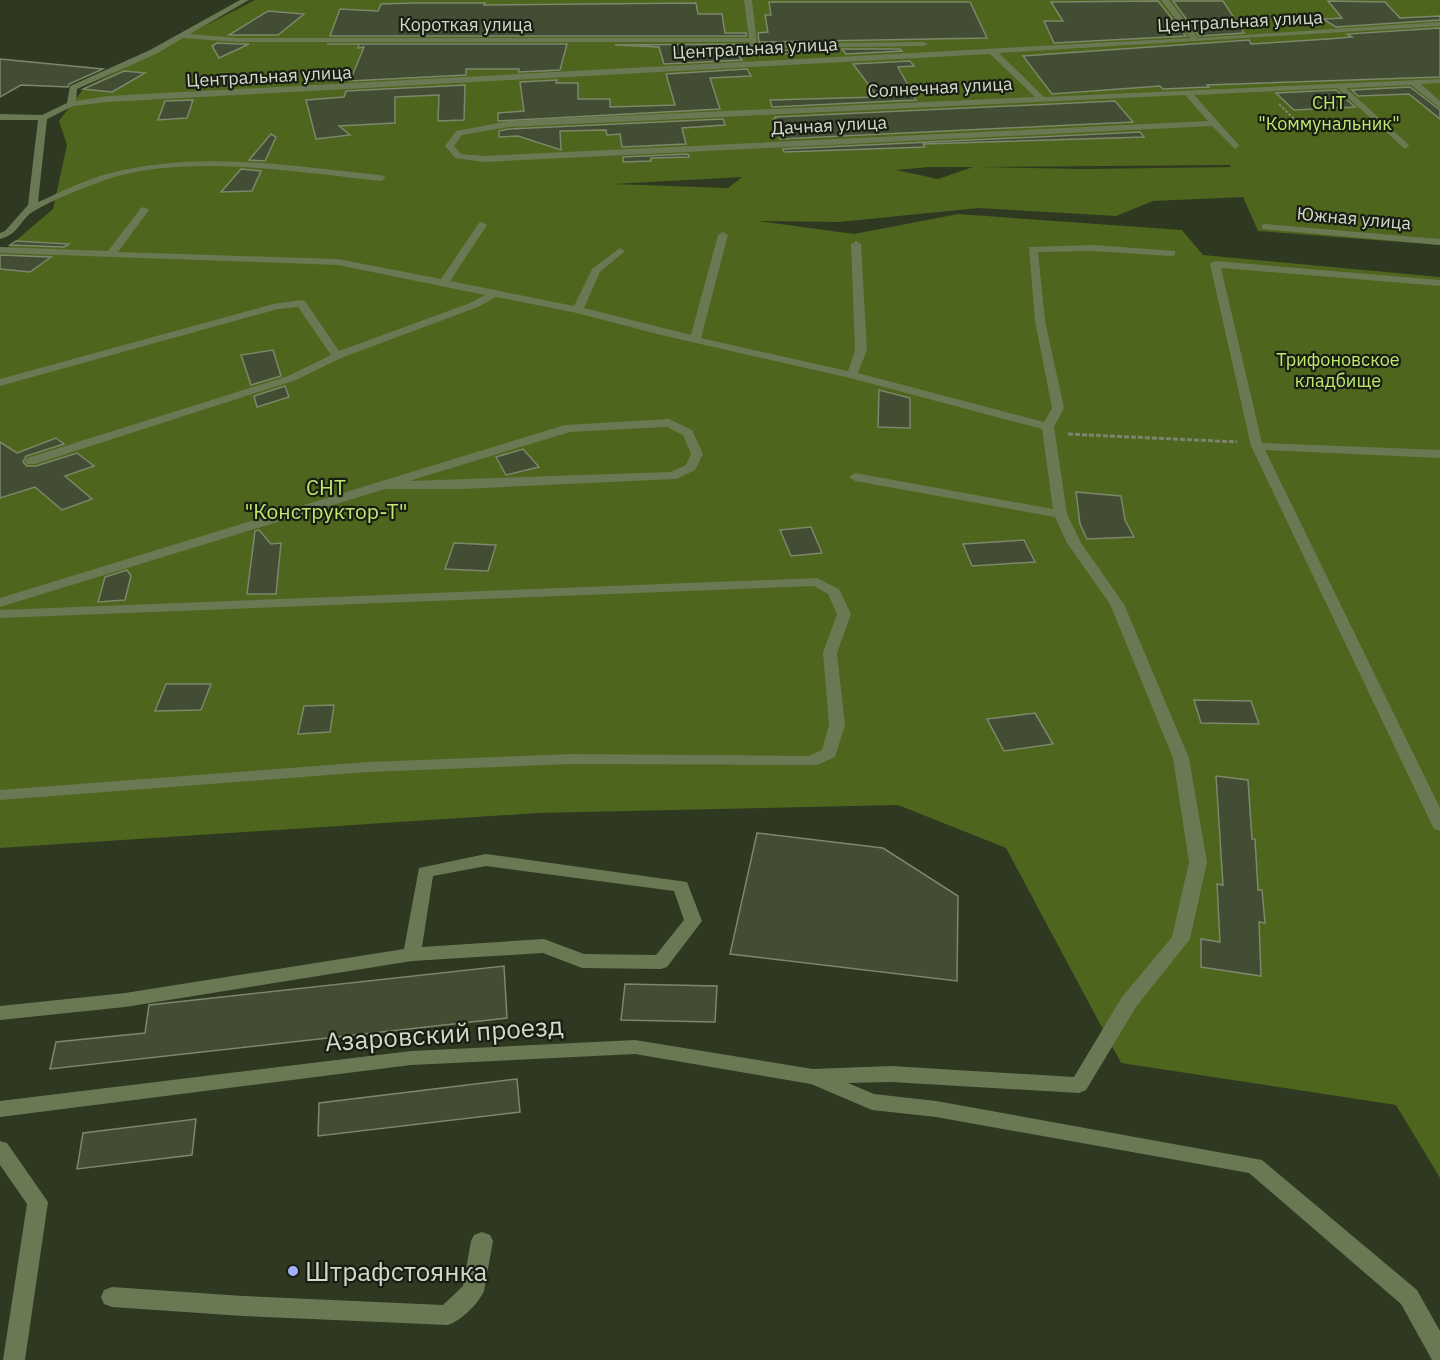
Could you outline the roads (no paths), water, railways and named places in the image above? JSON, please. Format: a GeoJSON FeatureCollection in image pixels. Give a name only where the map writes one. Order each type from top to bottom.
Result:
{"type":"FeatureCollection","features":[{"type":"Feature","properties":{"kind":"street"},"geometry":{"type":"LineString","coordinates":[[0,117],[43,118],[71,104],[74,88],[153,52],[245,0]]}},
{"type":"Feature","properties":{"kind":"street"},"geometry":{"type":"LineString","coordinates":[[748,0],[753,43],[758,63]]}},
{"type":"Feature","properties":{"kind":"street"},"geometry":{"type":"LineString","coordinates":[[1165,0],[1196,40]]}},
{"type":"Feature","properties":{"kind":"street","name":"Центральная улица"},"geometry":{"type":"LineString","coordinates":[[71,104],[108,99],[1032,47],[1196,40],[1440,24]]}},
{"type":"Feature","properties":{"kind":"street","name":"Короткая улица"},"geometry":{"type":"LineString","coordinates":[[180,36],[237,40],[928,44]]}},
{"type":"Feature","properties":{"kind":"street"},"geometry":{"type":"LineString","coordinates":[[952,44],[1032,47]]}},
{"type":"Feature","properties":{"kind":"street"},"geometry":{"type":"LineString","coordinates":[[991,50],[1041,98]]}},
{"type":"Feature","properties":{"kind":"street","name":"Солнечная улица"},"geometry":{"type":"LineString","coordinates":[[449,146],[459,132],[509,124],[1440,81]]}},
{"type":"Feature","properties":{"kind":"street"},"geometry":{"type":"LineString","coordinates":[[1413,82],[1440,105]]}},
{"type":"Feature","properties":{"kind":"street"},"geometry":{"type":"LineString","coordinates":[[1339,86],[1405,146]]}},
{"type":"Feature","properties":{"kind":"street"},"geometry":{"type":"LineString","coordinates":[[1187,92],[1235,146]]}},
{"type":"Feature","properties":{"kind":"street"},"geometry":{"type":"LineString","coordinates":[[0,236],[9,233],[33,205],[43,118]]}},
{"type":"Feature","properties":{"kind":"street","name":"Дачная улица"},"geometry":{"type":"LineString","coordinates":[[449,146],[458,156],[484,159],[1215,123]]}},
{"type":"Feature","properties":{"kind":"street"},"geometry":{"type":"LineString","coordinates":[[28,210],[110,176],[161,166],[270,166],[381,178]]}},
{"type":"Feature","properties":{"kind":"street"},"geometry":{"type":"LineString","coordinates":[[111,254],[144,210]]}},
{"type":"Feature","properties":{"kind":"street"},"geometry":{"type":"LineString","coordinates":[[444,282],[482,225]]}},
{"type":"Feature","properties":{"kind":"street","name":"Южная улица"},"geometry":{"type":"LineString","coordinates":[[1265,227],[1440,242]]}},
{"type":"Feature","properties":{"kind":"street"},"geometry":{"type":"LineString","coordinates":[[695,340],[723,235]]}},
{"type":"Feature","properties":{"kind":"street"},"geometry":{"type":"LineString","coordinates":[[852,375],[861,350],[856,244]]}},
{"type":"Feature","properties":{"kind":"street"},"geometry":{"type":"LineString","coordinates":[[855,477],[1060,514],[1049,430],[1058,408],[1040,321],[1033,249],[1093,248],[1172,253]]}},
{"type":"Feature","properties":{"kind":"street"},"geometry":{"type":"LineString","coordinates":[[0,250],[219,259],[318,260],[444,282],[578,310],[695,340],[852,375],[1049,430]]}},
{"type":"Feature","properties":{"kind":"street"},"geometry":{"type":"LineString","coordinates":[[578,310],[596,271],[621,251]]}},
{"type":"Feature","properties":{"kind":"street"},"geometry":{"type":"LineString","coordinates":[[1440,283],[1215,264],[1257,444],[1440,825]]}},
{"type":"Feature","properties":{"kind":"street"},"geometry":{"type":"LineString","coordinates":[[31,461],[292,378],[337,356],[474,305],[495,293]]}},
{"type":"Feature","properties":{"kind":"street"},"geometry":{"type":"LineString","coordinates":[[0,383],[277,306],[301,303],[337,356]]}},
{"type":"Feature","properties":{"kind":"street"},"geometry":{"type":"LineString","coordinates":[[0,603],[380,485],[569,428],[669,423],[688,433],[697,454],[691,467],[672,476],[462,485],[380,485]]}},
{"type":"Feature","properties":{"kind":"street"},"geometry":{"type":"LineString","coordinates":[[1257,444],[1440,454]]}},
{"type":"Feature","properties":{"kind":"street","name":"Азаровский проезд"},"geometry":{"type":"LineString","coordinates":[[0,1109],[411,1058],[635,1047],[813,1077],[891,1074],[1078,1085],[1129,1002],[1181,939],[1198,862],[1181,759],[1117,604],[1074,543],[1060,514]]}},
{"type":"Feature","properties":{"kind":"street"},"geometry":{"type":"LineString","coordinates":[[0,614],[818,582],[834,591],[844,614],[830,652],[837,725],[829,753],[811,761],[572,759],[368,767],[0,795]]}},
{"type":"Feature","properties":{"kind":"street"},"geometry":{"type":"LineString","coordinates":[[0,1013],[125,1000],[412,954],[544,946],[582,961],[661,962],[693,921],[681,886],[486,860],[425,872],[412,954]]}},
{"type":"Feature","properties":{"kind":"street"},"geometry":{"type":"LineString","coordinates":[[813,1077],[872,1102],[936,1108],[1255,1166],[1409,1297],[1440,1353]]}},
{"type":"Feature","properties":{"kind":"street"},"geometry":{"type":"LineString","coordinates":[[0,1149],[38,1202],[14,1360]]}},
{"type":"Feature","properties":{"kind":"street"},"geometry":{"type":"LineString","coordinates":[[112,1297],[243,1306],[448,1315],[472,1291],[482,1241]]}},
{"type":"Feature","properties":{"kind":"place","name":"Штрафстоянка"},"geometry":{"type":"Point","coordinates":[293,1271]}},
{"type":"Feature","properties":{"kind":"park label","name":"СНТ \"Коммунальник\""},"geometry":{"type":"Point","coordinates":[1329,112]}},
{"type":"Feature","properties":{"kind":"park label","name":"Трифоновское кладбище"},"geometry":{"type":"Point","coordinates":[1338,370]}},
{"type":"Feature","properties":{"kind":"park label","name":"СНТ \"Конструктор-Т\""},"geometry":{"type":"Point","coordinates":[326,499]}}]}
